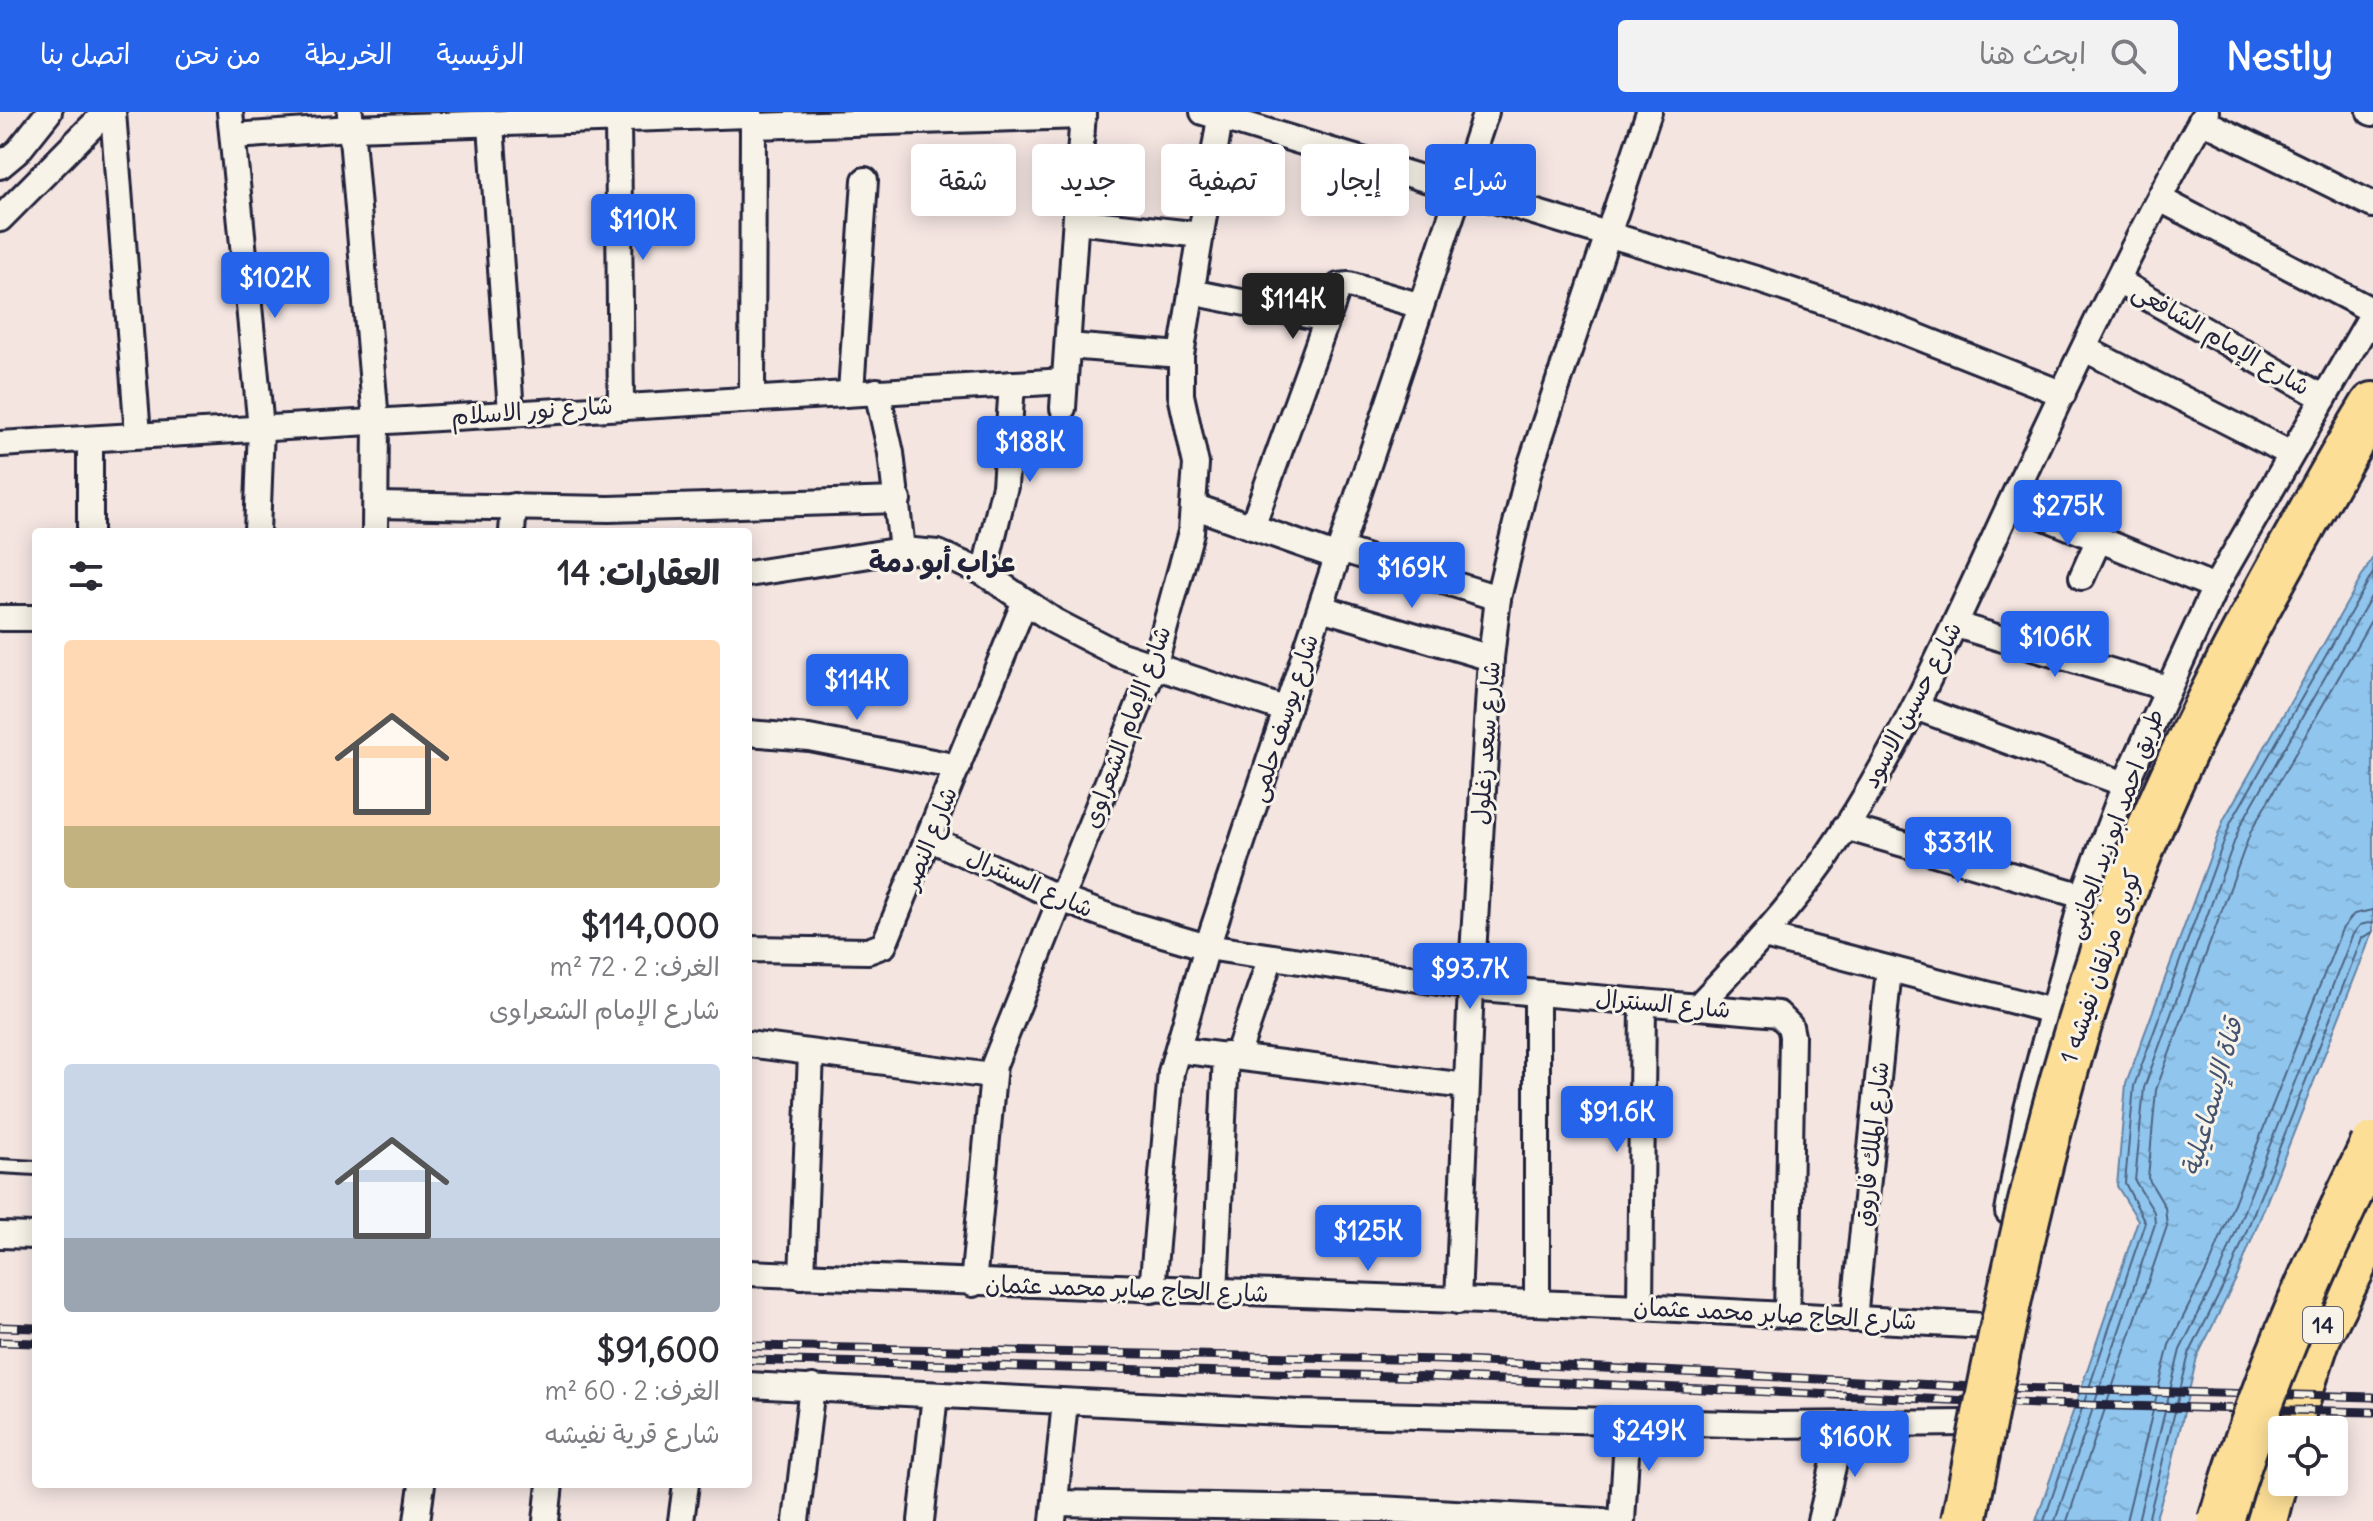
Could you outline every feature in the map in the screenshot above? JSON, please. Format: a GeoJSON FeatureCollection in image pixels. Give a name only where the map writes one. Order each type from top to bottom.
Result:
{"type":"FeatureCollection","features":[{"type":"Feature","properties":{"kind":"highway","name":"كوبرى مزلقان نفيشه 1"},"geometry":{"type":"LineString","coordinates":[[1964,1521],[2006,1307],[2062,1079],[2114,921],[2222,671],[2373,405]]}},
{"type":"Feature","properties":{"kind":"highway"},"geometry":{"type":"LineString","coordinates":[[2221,1521],[2256,1409],[2314,1265],[2373,1145]]}},
{"type":"Feature","properties":{"kind":"highway","name":"14"},"geometry":{"type":"LineString","coordinates":[[2292,1416],[2318,1337],[2363,1265],[2373,1226]]}},
{"type":"Feature","properties":{"kind":"highway"},"geometry":{"type":"LineString","coordinates":[[2264,1521],[2270,1496]]}},
{"type":"Feature","properties":{"kind":"street"},"geometry":{"type":"LineString","coordinates":[[0,166],[18,151],[49,112]]}},
{"type":"Feature","properties":{"kind":"street"},"geometry":{"type":"LineString","coordinates":[[0,219],[106,112]]}},
{"type":"Feature","properties":{"kind":"street"},"geometry":{"type":"LineString","coordinates":[[113,112],[138,435]]}},
{"type":"Feature","properties":{"kind":"street"},"geometry":{"type":"LineString","coordinates":[[230,112],[261,428],[257,528]]}},
{"type":"Feature","properties":{"kind":"street","name":"شارع يوسف حلمى"},"geometry":{"type":"LineString","coordinates":[[1475,144],[1486,112]]}},
{"type":"Feature","properties":{"kind":"street","name":"شارع سعد زغلول"},"geometry":{"type":"LineString","coordinates":[[1458,1301],[1471,987],[1491,658],[1498,598],[1529,470],[1649,112]]}},
{"type":"Feature","properties":{"kind":"street"},"geometry":{"type":"LineString","coordinates":[[234,136],[350,120],[491,125],[745,114],[751,117],[752,398]]}},
{"type":"Feature","properties":{"kind":"street"},"geometry":{"type":"LineString","coordinates":[[753,126],[1083,114],[1063,408]]}},
{"type":"Feature","properties":{"kind":"street"},"geometry":{"type":"LineString","coordinates":[[1215,114],[1425,178]]}},
{"type":"Feature","properties":{"kind":"street","name":"شارع الإمام الشعراوى"},"geometry":{"type":"LineString","coordinates":[[973,1284],[991,1076],[1154,667],[1196,507],[1196,464],[1181,395],[1181,355],[1201,235],[1215,114]]}},
{"type":"Feature","properties":{"kind":"street"},"geometry":{"type":"LineString","coordinates":[[2203,116],[2373,205]]}},
{"type":"Feature","properties":{"kind":"street","name":"شارع حسين الاسود"},"geometry":{"type":"LineString","coordinates":[[1697,1007],[1764,936],[1845,827],[1915,707],[2118,281],[2203,116]]}},
{"type":"Feature","properties":{"kind":"street"},"geometry":{"type":"LineString","coordinates":[[350,120],[376,421],[375,528]]}},
{"type":"Feature","properties":{"kind":"street"},"geometry":{"type":"LineString","coordinates":[[618,120],[621,405]]}},
{"type":"Feature","properties":{"kind":"street"},"geometry":{"type":"LineString","coordinates":[[491,125],[511,412]]}},
{"type":"Feature","properties":{"kind":"street"},"geometry":{"type":"LineString","coordinates":[[851,392],[865,180]]}},
{"type":"Feature","properties":{"kind":"street"},"geometry":{"type":"LineString","coordinates":[[2160,199],[2373,312]]}},
{"type":"Feature","properties":{"kind":"street"},"geometry":{"type":"LineString","coordinates":[[1536,213],[1858,313],[2063,394]]}},
{"type":"Feature","properties":{"kind":"street","name":"شارع يوسف حلمى"},"geometry":{"type":"LineString","coordinates":[[1152,1290],[1171,1072],[1207,947],[1451,216]]}},
{"type":"Feature","properties":{"kind":"street"},"geometry":{"type":"LineString","coordinates":[[1076,221],[1201,235]]}},
{"type":"Feature","properties":{"kind":"street","name":"شارع الإمام الشافعى"},"geometry":{"type":"LineString","coordinates":[[2118,281],[2324,398]]}},
{"type":"Feature","properties":{"kind":"street"},"geometry":{"type":"LineString","coordinates":[[1252,527],[1336,290],[1344,284],[1421,306]]}},
{"type":"Feature","properties":{"kind":"street"},"geometry":{"type":"LineString","coordinates":[[1191,292],[1326,319]]}},
{"type":"Feature","properties":{"kind":"street","name":"طريق احمد ابو زيد الجانبى"},"geometry":{"type":"LineString","coordinates":[[1946,1521],[1968,1423],[2027,1109],[2083,896],[2125,784],[2215,587],[2373,312]]}},
{"type":"Feature","properties":{"kind":"street"},"geometry":{"type":"LineString","coordinates":[[1068,346],[1181,355]]}},
{"type":"Feature","properties":{"kind":"street"},"geometry":{"type":"LineString","coordinates":[[2085,349],[2291,454]]}},
{"type":"Feature","properties":{"kind":"street","name":"شارع نور الاسلام"},"geometry":{"type":"LineString","coordinates":[[0,444],[1065,381]]}},
{"type":"Feature","properties":{"kind":"street"},"geometry":{"type":"LineString","coordinates":[[984,573],[1005,486],[1012,384]]}},
{"type":"Feature","properties":{"kind":"street"},"geometry":{"type":"LineString","coordinates":[[877,391],[898,500],[902,550]]}},
{"type":"Feature","properties":{"kind":"street"},"geometry":{"type":"LineString","coordinates":[[90,440],[90,528]]}},
{"type":"Feature","properties":{"kind":"street"},"geometry":{"type":"LineString","coordinates":[[377,505],[514,506],[608,521],[898,500]]}},
{"type":"Feature","properties":{"kind":"street"},"geometry":{"type":"LineString","coordinates":[[2011,503],[2215,587]]}},
{"type":"Feature","properties":{"kind":"street"},"geometry":{"type":"LineString","coordinates":[[512,528],[514,506]]}},
{"type":"Feature","properties":{"kind":"street"},"geometry":{"type":"LineString","coordinates":[[1196,507],[1252,527],[1498,598]]}},
{"type":"Feature","properties":{"kind":"street"},"geometry":{"type":"LineString","coordinates":[[2082,577],[2099,539]]}},
{"type":"Feature","properties":{"kind":"street"},"geometry":{"type":"LineString","coordinates":[[752,573],[902,550],[938,553],[984,573],[1085,639],[1154,667],[1287,710]]}},
{"type":"Feature","properties":{"kind":"street","name":"شارع النصر"},"geometry":{"type":"LineString","coordinates":[[752,949],[877,950],[889,937],[1025,601]]}},
{"type":"Feature","properties":{"kind":"street"},"geometry":{"type":"LineString","coordinates":[[1321,608],[1491,658]]}},
{"type":"Feature","properties":{"kind":"street"},"geometry":{"type":"LineString","coordinates":[[0,618],[32,618]]}},
{"type":"Feature","properties":{"kind":"street"},"geometry":{"type":"LineString","coordinates":[[1956,625],[2167,688]]}},
{"type":"Feature","properties":{"kind":"street"},"geometry":{"type":"LineString","coordinates":[[1915,707],[2125,784]]}},
{"type":"Feature","properties":{"kind":"street"},"geometry":{"type":"LineString","coordinates":[[752,733],[809,738],[958,767]]}},
{"type":"Feature","properties":{"kind":"street"},"geometry":{"type":"LineString","coordinates":[[1845,827],[2083,896]]}},
{"type":"Feature","properties":{"kind":"street","name":"شارع السنترال"},"geometry":{"type":"LineString","coordinates":[[929,838],[1061,899],[1132,925],[1207,947],[1471,987],[1778,1014],[1790,1026],[1787,1315]]}},
{"type":"Feature","properties":{"kind":"street"},"geometry":{"type":"LineString","coordinates":[[1764,936],[2052,1011]]}},
{"type":"Feature","properties":{"kind":"street"},"geometry":{"type":"LineString","coordinates":[[1215,1292],[1232,1055],[1271,957]]}},
{"type":"Feature","properties":{"kind":"street","name":"شارع الملك فاروق"},"geometry":{"type":"LineString","coordinates":[[1854,1319],[1889,969]]}},
{"type":"Feature","properties":{"kind":"street"},"geometry":{"type":"LineString","coordinates":[[1537,993],[1537,1303]]}},
{"type":"Feature","properties":{"kind":"street"},"geometry":{"type":"LineString","coordinates":[[1640,1307],[1643,1002]]}},
{"type":"Feature","properties":{"kind":"street"},"geometry":{"type":"LineString","coordinates":[[752,1045],[991,1076]]}},
{"type":"Feature","properties":{"kind":"street"},"geometry":{"type":"LineString","coordinates":[[1178,1050],[1466,1086]]}},
{"type":"Feature","properties":{"kind":"street"},"geometry":{"type":"LineString","coordinates":[[802,1276],[811,1054]]}},
{"type":"Feature","properties":{"kind":"street"},"geometry":{"type":"LineString","coordinates":[[0,1235],[32,1236]]}},
{"type":"Feature","properties":{"kind":"street","name":"شارع الحاج صابر محمد عثمان"},"geometry":{"type":"LineString","coordinates":[[752,1273],[1640,1307],[1986,1326]]}},
{"type":"Feature","properties":{"kind":"street"},"geometry":{"type":"LineString","coordinates":[[752,1385],[1065,1402],[1628,1422],[1968,1423]]}},
{"type":"Feature","properties":{"kind":"street"},"geometry":{"type":"LineString","coordinates":[[796,1521],[812,1387]]}},
{"type":"Feature","properties":{"kind":"street"},"geometry":{"type":"LineString","coordinates":[[921,1521],[935,1395]]}},
{"type":"Feature","properties":{"kind":"street"},"geometry":{"type":"LineString","coordinates":[[1065,1402],[1054,1512],[1224,1514],[1379,1509],[1603,1521]]}},
{"type":"Feature","properties":{"kind":"street"},"geometry":{"type":"LineString","coordinates":[[1622,1521],[1628,1422]]}},
{"type":"Feature","properties":{"kind":"street"},"geometry":{"type":"LineString","coordinates":[[1820,1521],[1843,1425]]}},
{"type":"Feature","properties":{"kind":"street"},"geometry":{"type":"LineString","coordinates":[[417,1521],[421,1488]]}},
{"type":"Feature","properties":{"kind":"street"},"geometry":{"type":"LineString","coordinates":[[546,1521],[550,1488]]}},
{"type":"Feature","properties":{"kind":"street"},"geometry":{"type":"LineString","coordinates":[[681,1521],[685,1488]]}},
{"type":"Feature","properties":{"kind":"lane"},"geometry":{"type":"LineString","coordinates":[[0,1166],[32,1168]]}},
{"type":"Feature","properties":{"kind":"water","name":"قناة الإسماعيلية"},"geometry":{"type":"Polygon","coordinates":[[[2373,557],[2373,931],[2237,1277],[2197,1357],[2155,1521],[2036,1521],[2138,1220],[2117,1186],[2126,1084],[2224,819],[2373,557]]]}},
{"type":"Feature","properties":{"kind":"railway"},"geometry":{"type":"LineString","coordinates":[[0,1327],[32,1328]]}},
{"type":"Feature","properties":{"kind":"railway"},"geometry":{"type":"LineString","coordinates":[[0,1342],[32,1343]]}},
{"type":"Feature","properties":{"kind":"railway"},"geometry":{"type":"LineString","coordinates":[[752,1346],[1444,1360],[1974,1387],[2373,1397]]}},
{"type":"Feature","properties":{"kind":"railway"},"geometry":{"type":"LineString","coordinates":[[752,1360],[1433,1377],[2039,1404],[2373,1412]]}},
{"type":"Feature","properties":{"kind":"district","name":"عزاب أبو دمة"},"geometry":{"type":"Point","coordinates":[942,562]}}]}
